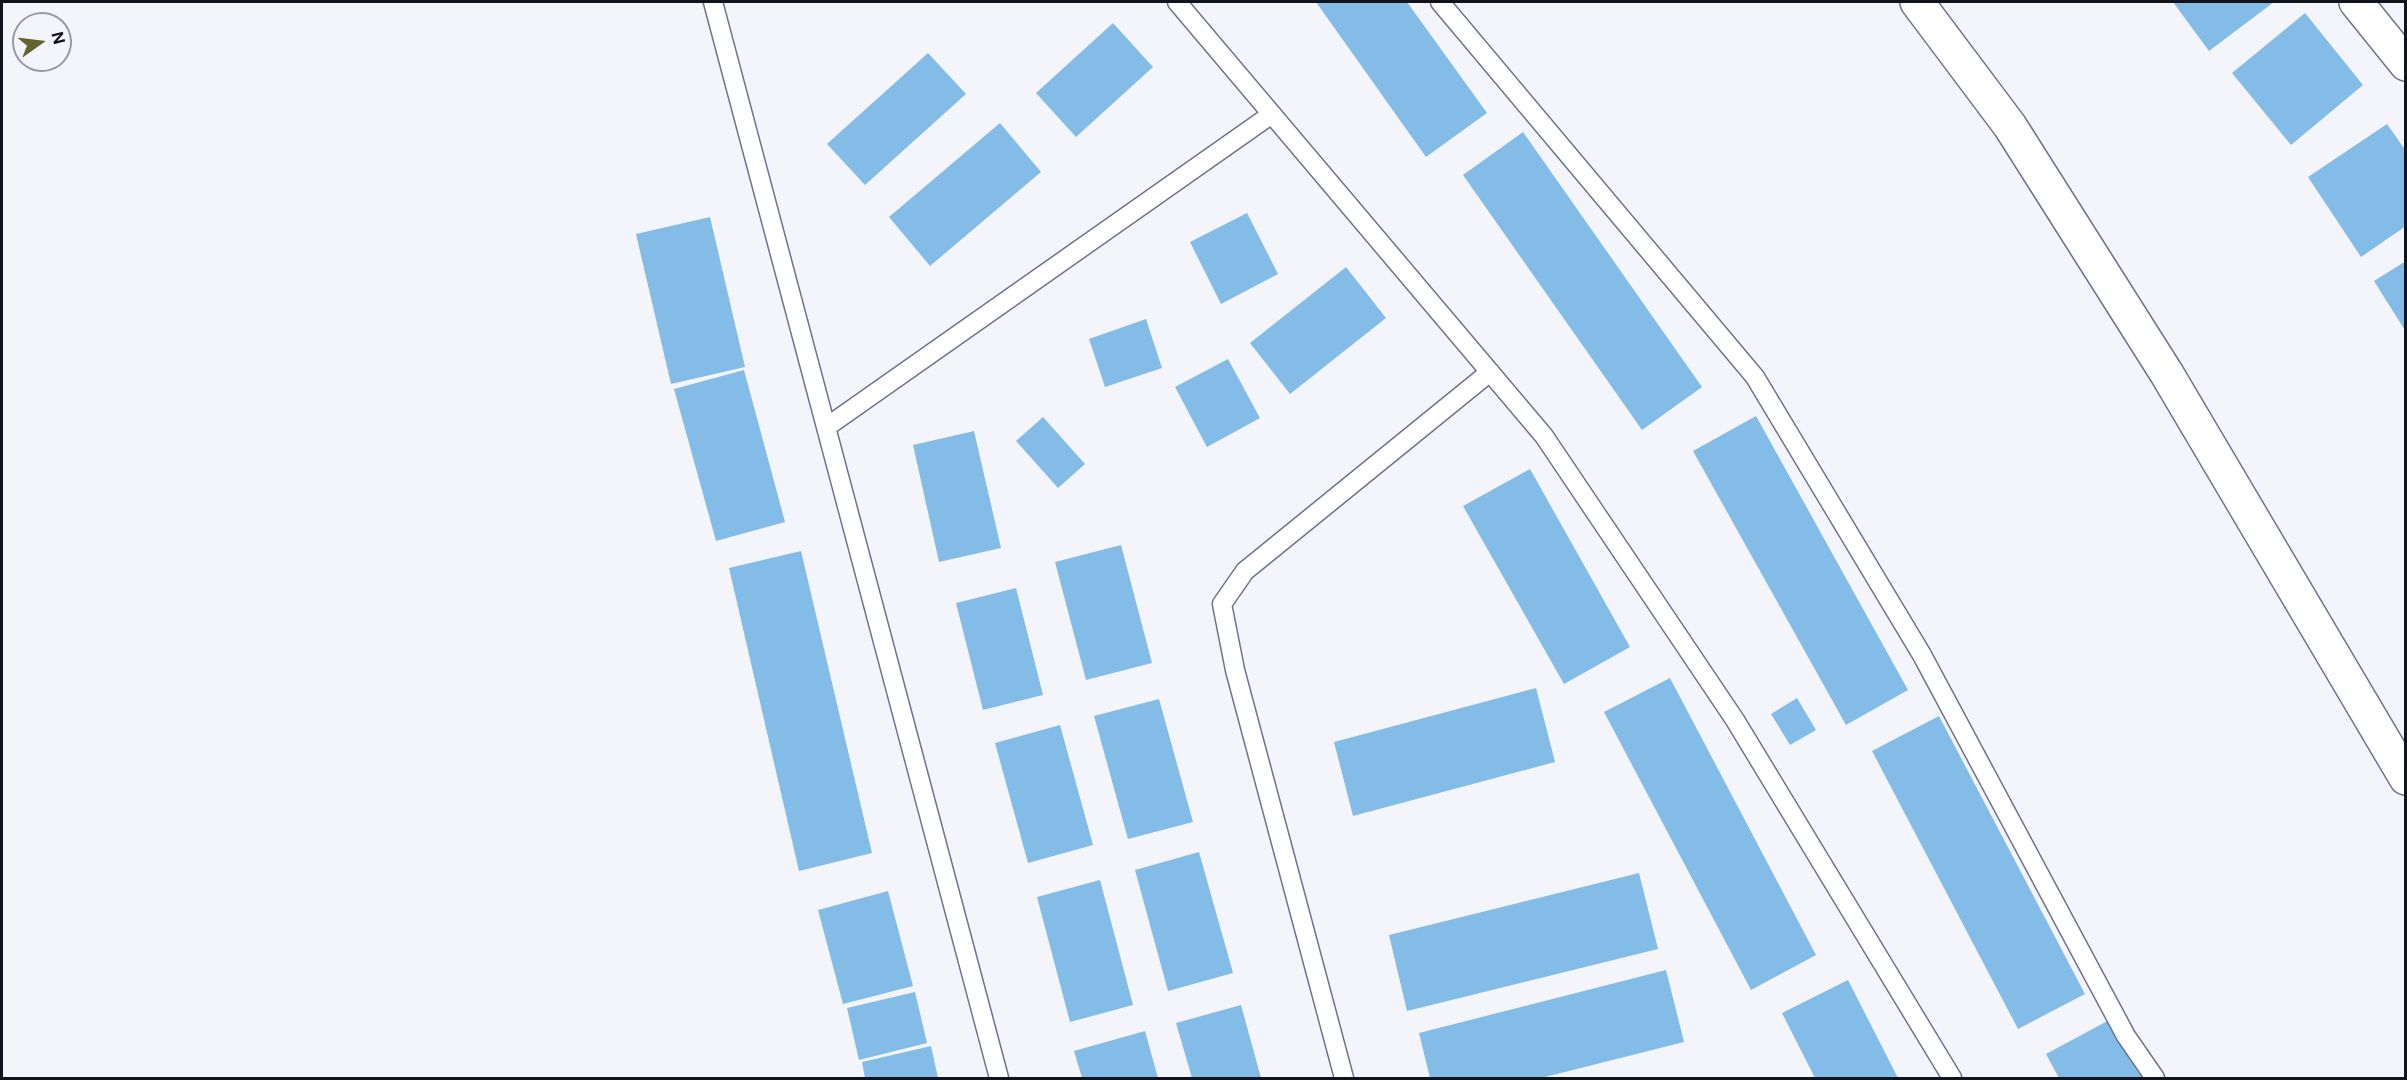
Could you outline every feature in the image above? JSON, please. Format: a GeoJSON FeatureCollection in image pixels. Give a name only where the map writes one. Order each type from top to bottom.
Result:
{"type":"FeatureCollection","features":[{"type":"Feature","properties":{"kind":"street"},"geometry":{"type":"LineString","coordinates":[[1917,2],[2010,126],[2168,374],[2406,778]]}},
{"type":"Feature","properties":{"kind":"street"},"geometry":{"type":"LineString","coordinates":[[2366,5],[2406,64]]}},
{"type":"Feature","properties":{"kind":"lane"},"geometry":{"type":"LineString","coordinates":[[713,2],[828,426],[999,1078]]}},
{"type":"Feature","properties":{"kind":"lane"},"geometry":{"type":"LineString","coordinates":[[1178,2],[1544,436],[1735,720],[1952,1078]]}},
{"type":"Feature","properties":{"kind":"lane"},"geometry":{"type":"LineString","coordinates":[[1440,2],[1755,377],[1922,655],[2126,1036],[2155,1078]]}},
{"type":"Feature","properties":{"kind":"lane"},"geometry":{"type":"LineString","coordinates":[[828,426],[1272,114]]}},
{"type":"Feature","properties":{"kind":"lane"},"geometry":{"type":"LineString","coordinates":[[1344,1078],[1235,670],[1222,604],[1245,571],[1490,372]]}},
{"type":"Feature","properties":{"kind":"building"},"geometry":{"type":"Polygon","coordinates":[[[1316,2],[1407,2],[1487,113],[1426,157],[1316,2]]]}},
{"type":"Feature","properties":{"kind":"building"},"geometry":{"type":"Polygon","coordinates":[[[2173,2],[2274,2],[2209,51],[2173,2]]]}},
{"type":"Feature","properties":{"kind":"building"},"geometry":{"type":"Polygon","coordinates":[[[2305,13],[2363,85],[2291,145],[2232,73],[2305,13]]]}},
{"type":"Feature","properties":{"kind":"building"},"geometry":{"type":"Polygon","coordinates":[[[1113,23],[1153,67],[1076,137],[1036,93],[1113,23]]]}},
{"type":"Feature","properties":{"kind":"building"},"geometry":{"type":"Polygon","coordinates":[[[928,53],[966,94],[865,185],[827,144],[928,53]]]}},
{"type":"Feature","properties":{"kind":"building"},"geometry":{"type":"Polygon","coordinates":[[[1000,123],[1041,172],[930,266],[889,217],[1000,123]]]}},
{"type":"Feature","properties":{"kind":"building"},"geometry":{"type":"Polygon","coordinates":[[[2387,124],[2406,151],[2406,226],[2361,257],[2308,177],[2387,124]]]}},
{"type":"Feature","properties":{"kind":"building"},"geometry":{"type":"Polygon","coordinates":[[[1523,132],[1702,387],[1642,430],[1463,175],[1523,132]]]}},
{"type":"Feature","properties":{"kind":"building"},"geometry":{"type":"Polygon","coordinates":[[[1247,213],[1278,274],[1221,304],[1190,242],[1247,213]]]}},
{"type":"Feature","properties":{"kind":"building"},"geometry":{"type":"Polygon","coordinates":[[[710,217],[745,367],[671,384],[636,234],[710,217]]]}},
{"type":"Feature","properties":{"kind":"building"},"geometry":{"type":"Polygon","coordinates":[[[2406,261],[2406,332],[2374,281],[2406,261]]]}},
{"type":"Feature","properties":{"kind":"building"},"geometry":{"type":"Polygon","coordinates":[[[1346,267],[1386,318],[1290,394],[1250,343],[1346,267]]]}},
{"type":"Feature","properties":{"kind":"building"},"geometry":{"type":"Polygon","coordinates":[[[1146,319],[1162,368],[1105,387],[1089,339],[1146,319]]]}},
{"type":"Feature","properties":{"kind":"building"},"geometry":{"type":"Polygon","coordinates":[[[1228,359],[1260,418],[1207,447],[1175,387],[1228,359]]]}},
{"type":"Feature","properties":{"kind":"building"},"geometry":{"type":"Polygon","coordinates":[[[744,370],[785,522],[716,541],[674,389],[744,370]]]}},
{"type":"Feature","properties":{"kind":"building"},"geometry":{"type":"Polygon","coordinates":[[[1756,416],[1908,690],[1846,725],[1693,451],[1756,416]]]}},
{"type":"Feature","properties":{"kind":"building"},"geometry":{"type":"Polygon","coordinates":[[[1043,417],[1085,464],[1058,488],[1016,441],[1043,417]]]}},
{"type":"Feature","properties":{"kind":"building"},"geometry":{"type":"Polygon","coordinates":[[[974,431],[1001,548],[939,562],[913,445],[974,431]]]}},
{"type":"Feature","properties":{"kind":"building"},"geometry":{"type":"Polygon","coordinates":[[[1530,469],[1630,647],[1564,684],[1463,506],[1530,469]]]}},
{"type":"Feature","properties":{"kind":"building"},"geometry":{"type":"Polygon","coordinates":[[[1121,545],[1152,663],[1086,680],[1055,562],[1121,545]]]}},
{"type":"Feature","properties":{"kind":"building"},"geometry":{"type":"Polygon","coordinates":[[[801,551],[872,853],[799,871],[729,568],[801,551]]]}},
{"type":"Feature","properties":{"kind":"building"},"geometry":{"type":"Polygon","coordinates":[[[1016,588],[1043,695],[983,710],[956,603],[1016,588]]]}},
{"type":"Feature","properties":{"kind":"building"},"geometry":{"type":"Polygon","coordinates":[[[1670,678],[1816,955],[1751,990],[1604,712],[1670,678]]]}},
{"type":"Feature","properties":{"kind":"building"},"geometry":{"type":"Polygon","coordinates":[[[1536,688],[1555,762],[1353,816],[1334,742],[1536,688]]]}},
{"type":"Feature","properties":{"kind":"building"},"geometry":{"type":"Polygon","coordinates":[[[1797,698],[1816,730],[1790,745],[1771,714],[1797,698]]]}},
{"type":"Feature","properties":{"kind":"building"},"geometry":{"type":"Polygon","coordinates":[[[1159,699],[1193,822],[1128,839],[1094,716],[1159,699]]]}},
{"type":"Feature","properties":{"kind":"building"},"geometry":{"type":"Polygon","coordinates":[[[1939,716],[2085,994],[2018,1029],[1872,751],[1939,716]]]}},
{"type":"Feature","properties":{"kind":"building"},"geometry":{"type":"Polygon","coordinates":[[[1060,725],[1093,845],[1028,863],[995,743],[1060,725]]]}},
{"type":"Feature","properties":{"kind":"building"},"geometry":{"type":"Polygon","coordinates":[[[1199,852],[1233,973],[1168,991],[1135,870],[1199,852]]]}},
{"type":"Feature","properties":{"kind":"building"},"geometry":{"type":"Polygon","coordinates":[[[1639,873],[1658,949],[1407,1011],[1389,935],[1639,873]]]}},
{"type":"Feature","properties":{"kind":"building"},"geometry":{"type":"Polygon","coordinates":[[[1100,880],[1133,1005],[1070,1022],[1037,897],[1100,880]]]}},
{"type":"Feature","properties":{"kind":"building"},"geometry":{"type":"Polygon","coordinates":[[[888,891],[913,986],[843,1004],[818,910],[888,891]]]}},
{"type":"Feature","properties":{"kind":"building"},"geometry":{"type":"Polygon","coordinates":[[[1666,970],[1684,1042],[1541,1078],[1430,1078],[1419,1033],[1666,970]]]}},
{"type":"Feature","properties":{"kind":"building"},"geometry":{"type":"Polygon","coordinates":[[[1848,980],[1898,1078],[1815,1078],[1782,1013],[1848,980]]]}},
{"type":"Feature","properties":{"kind":"building"},"geometry":{"type":"Polygon","coordinates":[[[915,992],[927,1043],[859,1060],[847,1008],[915,992]]]}},
{"type":"Feature","properties":{"kind":"building"},"geometry":{"type":"Polygon","coordinates":[[[1241,1005],[1261,1078],[1192,1078],[1176,1023],[1241,1005]]]}},
{"type":"Feature","properties":{"kind":"building"},"geometry":{"type":"Polygon","coordinates":[[[2113,1018],[2145,1078],[2059,1078],[2046,1054],[2113,1018]]]}},
{"type":"Feature","properties":{"kind":"building"},"geometry":{"type":"Polygon","coordinates":[[[1145,1031],[1158,1078],[1082,1078],[1074,1051],[1145,1031]]]}},
{"type":"Feature","properties":{"kind":"building"},"geometry":{"type":"Polygon","coordinates":[[[931,1046],[938,1078],[865,1078],[862,1062],[931,1046]]]}}]}
